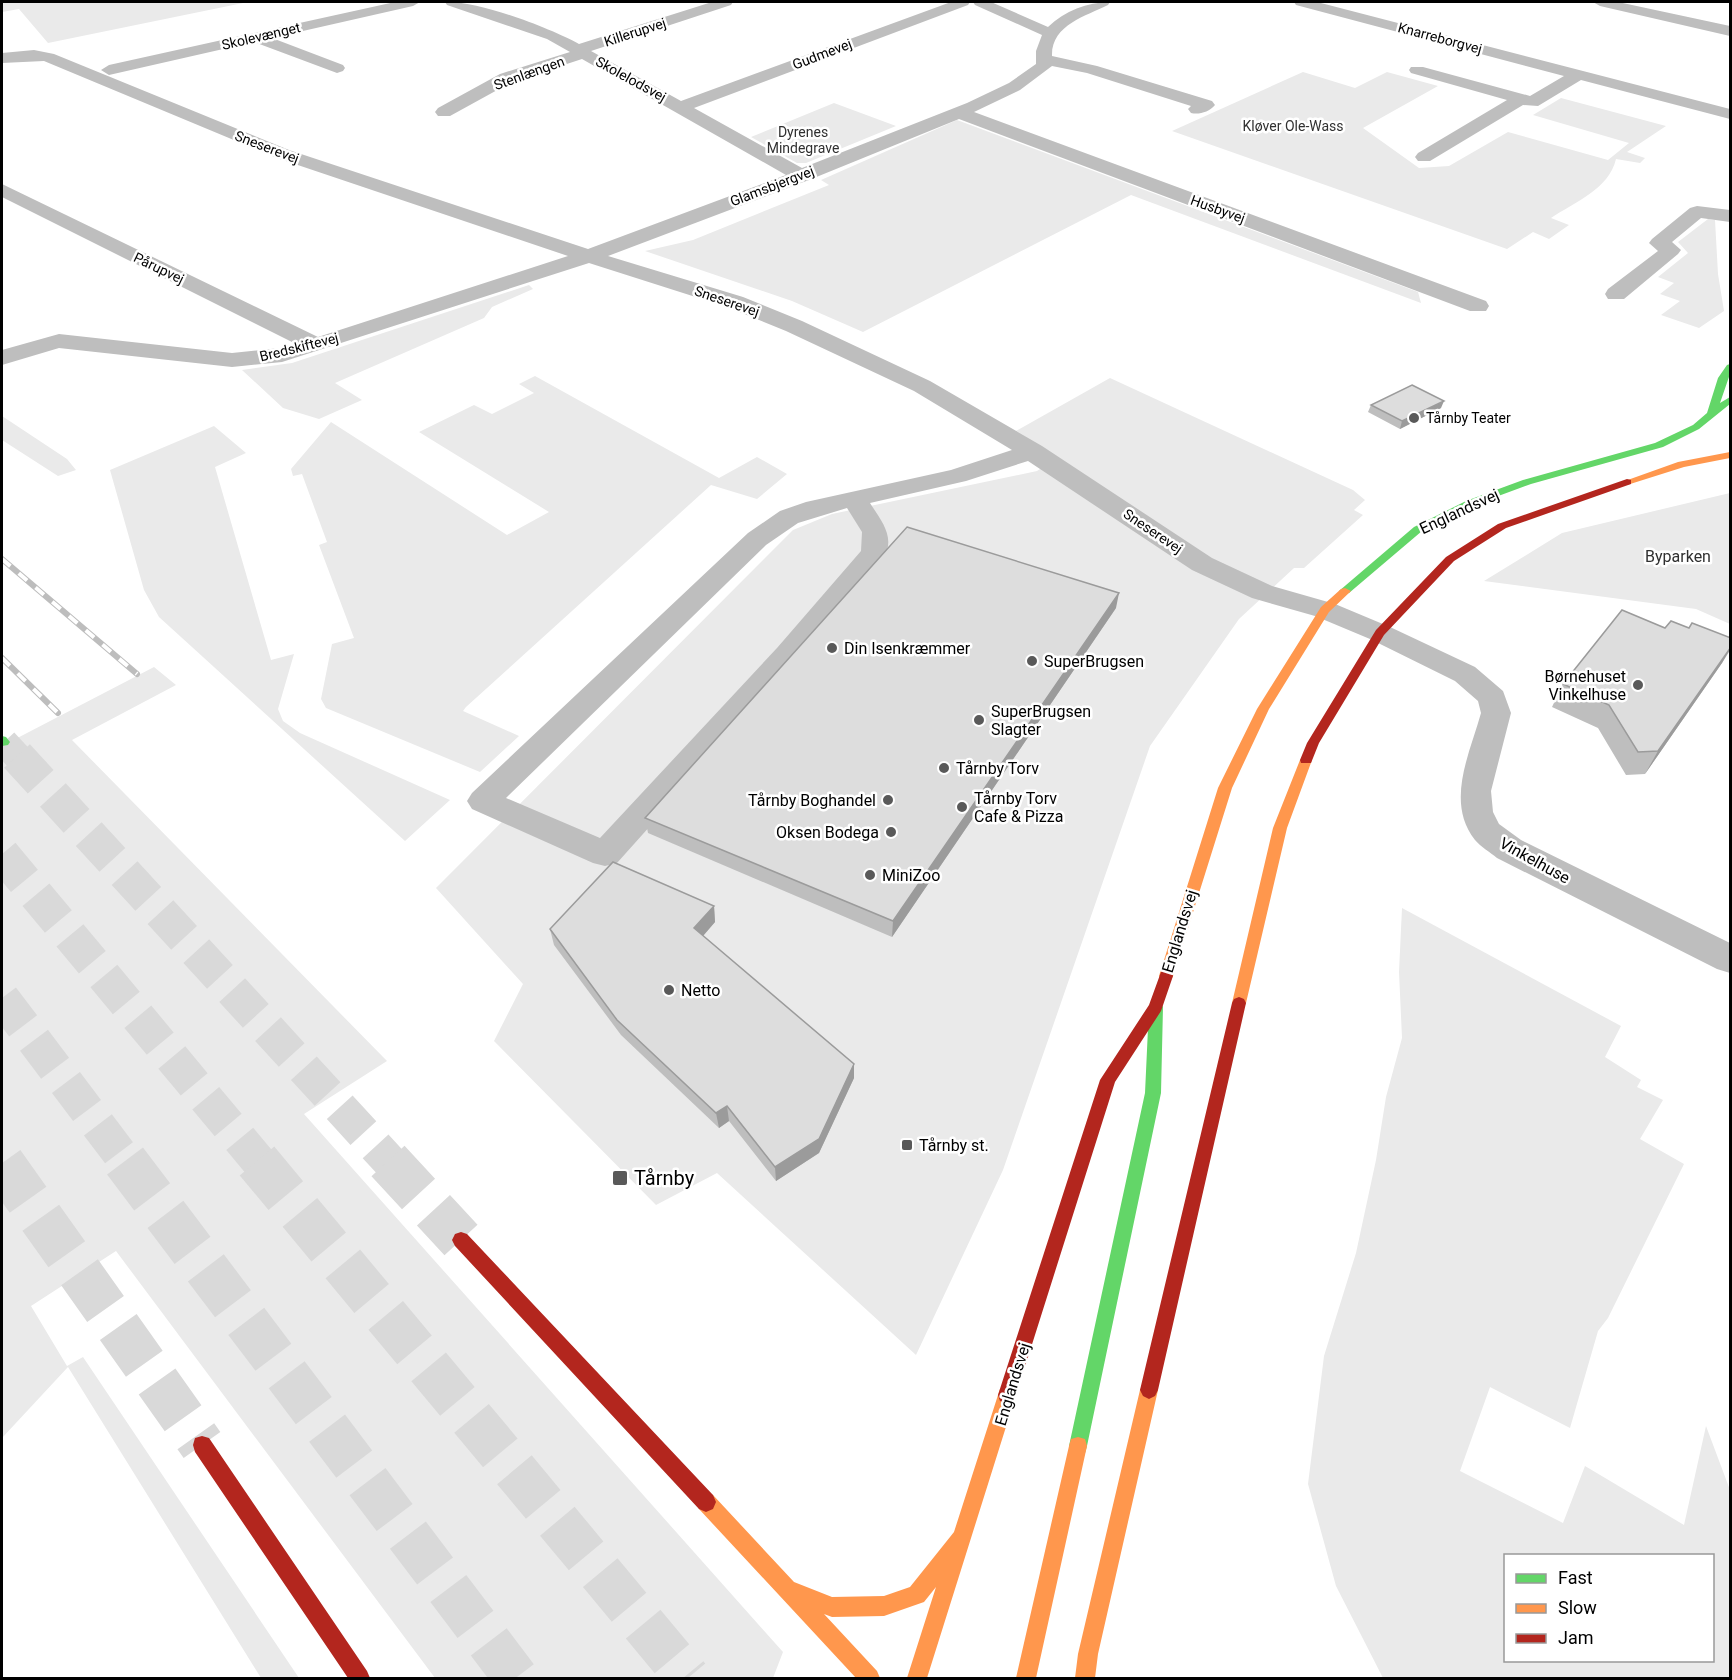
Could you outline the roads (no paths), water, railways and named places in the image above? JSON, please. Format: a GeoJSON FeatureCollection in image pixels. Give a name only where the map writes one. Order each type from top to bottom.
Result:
{"type":"FeatureCollection","features":[{"type":"Feature","properties":{"kind":"main road"},"geometry":{"type":"LineString","coordinates":[[1712,414],[1723,378],[1731,368]]}},
{"type":"Feature","properties":{"kind":"main road","name":"Englandsvej"},"geometry":{"type":"LineString","coordinates":[[917,1678],[1108,1080],[1156,1007],[1225,788],[1263,709],[1325,610],[1372,566],[1418,529],[1470,503],[1527,482],[1659,445],[1696,427],[1731,400]]}},
{"type":"Feature","properties":{"kind":"main road","name":"Englandsvej"},"geometry":{"type":"LineString","coordinates":[[1084,1678],[1280,828],[1313,743],[1380,633],[1450,560],[1502,526],[1539,511],[1683,464],[1731,455]]}},
{"type":"Feature","properties":{"kind":"main road"},"geometry":{"type":"LineString","coordinates":[[1026,1678],[1044,1607],[1153,1093],[1156,1007]]}},
{"type":"Feature","properties":{"kind":"main road"},"geometry":{"type":"LineString","coordinates":[[461,1240],[870,1678]]}},
{"type":"Feature","properties":{"kind":"main road"},"geometry":{"type":"LineString","coordinates":[[202,1445],[360,1678]]}},
{"type":"Feature","properties":{"kind":"main road"},"geometry":{"type":"LineString","coordinates":[[788,1590],[832,1607],[884,1606],[916,1595],[963,1536]]}},
{"type":"Feature","properties":{"kind":"street","name":"Skolevænget"},"geometry":{"type":"LineString","coordinates":[[109,70],[413,2]]}},
{"type":"Feature","properties":{"kind":"street","name":"Skolelodsvej"},"geometry":{"type":"LineString","coordinates":[[452,2],[537,29],[802,176]]}},
{"type":"Feature","properties":{"kind":"street","name":"Killerupvej"},"geometry":{"type":"LineString","coordinates":[[581,52],[726,2]]}},
{"type":"Feature","properties":{"kind":"street","name":"Gudmevej"},"geometry":{"type":"LineString","coordinates":[[681,107],[963,2]]}},
{"type":"Feature","properties":{"kind":"street"},"geometry":{"type":"LineString","coordinates":[[980,2],[1049,33],[1069,19],[1102,2]]}},
{"type":"Feature","properties":{"kind":"street","name":"Knarreborgvej"},"geometry":{"type":"LineString","coordinates":[[1301,2],[1731,114]]}},
{"type":"Feature","properties":{"kind":"street"},"geometry":{"type":"LineString","coordinates":[[1600,2],[1731,31]]}},
{"type":"Feature","properties":{"kind":"street","name":"Glamsbjergvej"},"geometry":{"type":"LineString","coordinates":[[589,256],[802,176],[1024,82],[1044,65],[1042,44],[1049,33]]}},
{"type":"Feature","properties":{"kind":"street"},"geometry":{"type":"LineString","coordinates":[[255,37],[337,68]]}},
{"type":"Feature","properties":{"kind":"street","name":"Stenlængen"},"geometry":{"type":"LineString","coordinates":[[444,112],[506,78],[581,52]]}},
{"type":"Feature","properties":{"kind":"street","name":"Sneserevej"},"geometry":{"type":"LineString","coordinates":[[2,58],[48,57],[283,154],[735,302],[794,326],[922,386],[1033,451],[1202,564],[1262,592],[1325,610],[1380,633]]}},
{"type":"Feature","properties":{"kind":"street"},"geometry":{"type":"LineString","coordinates":[[1043,59],[1091,69],[1206,105],[1197,110]]}},
{"type":"Feature","properties":{"kind":"street"},"geometry":{"type":"LineString","coordinates":[[1417,70],[1532,102],[1579,74]]}},
{"type":"Feature","properties":{"kind":"street"},"geometry":{"type":"LineString","coordinates":[[1424,157],[1521,99]]}},
{"type":"Feature","properties":{"kind":"street","name":"Husbyvej"},"geometry":{"type":"LineString","coordinates":[[957,112],[1478,306]]}},
{"type":"Feature","properties":{"kind":"street","name":"Pårupvej"},"geometry":{"type":"LineString","coordinates":[[2,190],[316,345]]}},
{"type":"Feature","properties":{"kind":"street"},"geometry":{"type":"LineString","coordinates":[[1616,294],[1671,250],[1659,243],[1697,212],[1731,216]]}},
{"type":"Feature","properties":{"kind":"street","name":"Bredskiftevej"},"geometry":{"type":"LineString","coordinates":[[2,358],[24,349],[59,341],[232,360],[282,355],[589,256]]}},
{"type":"Feature","properties":{"kind":"street"},"geometry":{"type":"LineString","coordinates":[[854,498],[875,532],[874,552],[787,656],[605,854],[483,801],[757,539],[802,511],[854,498],[957,476],[1033,451]]}},
{"type":"Feature","properties":{"kind":"street","name":"Vinkelhuse"},"geometry":{"type":"LineString","coordinates":[[1380,633],[1465,674],[1492,698],[1496,713],[1475,791],[1476,812],[1486,832],[1509,849],[1731,958]]}},
{"type":"Feature","properties":{"kind":"tunnel"},"geometry":{"type":"LineString","coordinates":[[4,742],[18,757]]}},
{"type":"Feature","properties":{"kind":"tunnel"},"geometry":{"type":"LineString","coordinates":[[17,756],[390,1162]]}},
{"type":"Feature","properties":{"kind":"tunnel"},"geometry":{"type":"LineString","coordinates":[[2,854],[259,1162]]}},
{"type":"Feature","properties":{"kind":"tunnel"},"geometry":{"type":"LineString","coordinates":[[2,998],[126,1162]]}},
{"type":"Feature","properties":{"kind":"tunnel"},"geometry":{"type":"LineString","coordinates":[[125,1161],[516,1678]]}},
{"type":"Feature","properties":{"kind":"tunnel"},"geometry":{"type":"LineString","coordinates":[[257,1161],[688,1678]]}},
{"type":"Feature","properties":{"kind":"tunnel"},"geometry":{"type":"LineString","coordinates":[[388,1161],[461,1240]]}},
{"type":"Feature","properties":{"kind":"tunnel"},"geometry":{"type":"LineString","coordinates":[[2,1163],[202,1445]]}},
{"type":"Feature","properties":{"kind":"railway"},"geometry":{"type":"LineString","coordinates":[[2,559],[137,674]]}},
{"type":"Feature","properties":{"kind":"railway"},"geometry":{"type":"LineString","coordinates":[[2,658],[58,713]]}},
{"type":"Feature","properties":{"kind":"place","name":"Tårnby Teater"},"geometry":{"type":"Point","coordinates":[1414,418]}},
{"type":"Feature","properties":{"kind":"place","name":"Din Isenkræmmer"},"geometry":{"type":"Point","coordinates":[832,648]}},
{"type":"Feature","properties":{"kind":"place","name":"SuperBrugsen"},"geometry":{"type":"Point","coordinates":[1032,661]}},
{"type":"Feature","properties":{"kind":"place","name":"Børnehuset Vinkelhuse"},"geometry":{"type":"Point","coordinates":[1638,685]}},
{"type":"Feature","properties":{"kind":"place","name":"SuperBrugsen Slagter"},"geometry":{"type":"Point","coordinates":[979,720]}},
{"type":"Feature","properties":{"kind":"place","name":"Tårnby Torv"},"geometry":{"type":"Point","coordinates":[944,768]}},
{"type":"Feature","properties":{"kind":"place","name":"Tårnby Boghandel"},"geometry":{"type":"Point","coordinates":[888,800]}},
{"type":"Feature","properties":{"kind":"place","name":"Tårnby Torv Cafe & Pizza"},"geometry":{"type":"Point","coordinates":[962,807]}},
{"type":"Feature","properties":{"kind":"place","name":"Oksen Bodega"},"geometry":{"type":"Point","coordinates":[891,832]}},
{"type":"Feature","properties":{"kind":"place","name":"MiniZoo"},"geometry":{"type":"Point","coordinates":[870,875]}},
{"type":"Feature","properties":{"kind":"place","name":"Netto"},"geometry":{"type":"Point","coordinates":[669,990]}},
{"type":"Feature","properties":{"kind":"place","name":"Tårnby st."},"geometry":{"type":"Point","coordinates":[907,1145]}},
{"type":"Feature","properties":{"kind":"place","name":"Tårnby"},"geometry":{"type":"Point","coordinates":[620,1178]}},
{"type":"Feature","properties":{"kind":"park label","name":"Kløver Ole-Wass"},"geometry":{"type":"Point","coordinates":[1293,126]}},
{"type":"Feature","properties":{"kind":"park label","name":"Dyrenes Mindegrave"},"geometry":{"type":"Point","coordinates":[803,140]}},
{"type":"Feature","properties":{"kind":"park label","name":"Byparken"},"geometry":{"type":"Point","coordinates":[1678,556]}}]}
